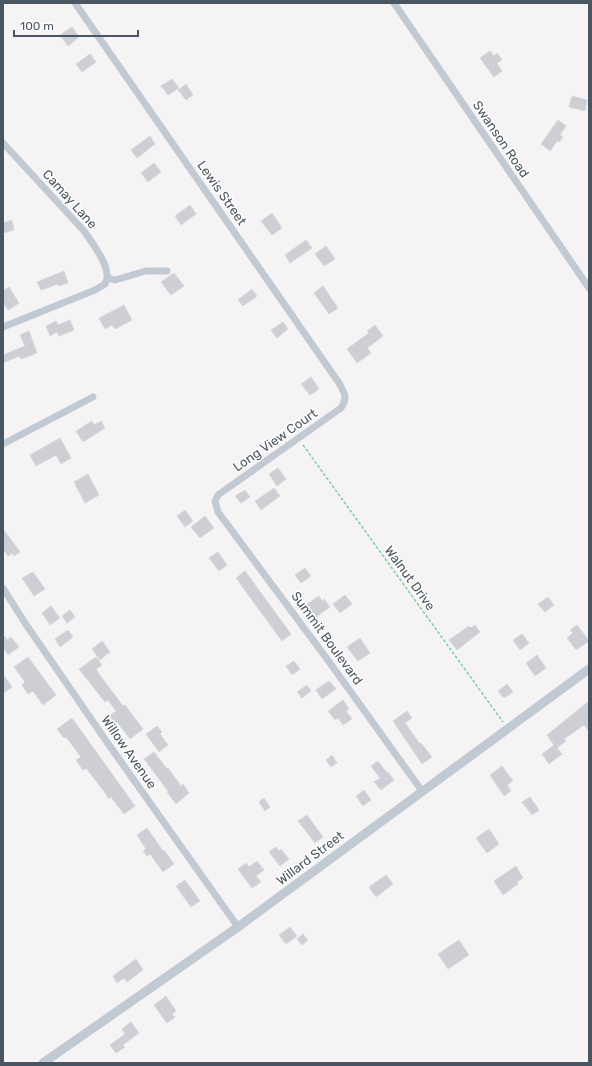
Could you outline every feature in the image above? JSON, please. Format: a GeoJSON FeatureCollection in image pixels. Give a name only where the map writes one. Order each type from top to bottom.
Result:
{"type":"FeatureCollection","features":[{"type":"Feature","properties":{"kind":"street","name":"Lewis Street"},"geometry":{"type":"LineString","coordinates":[[75,3],[339,383],[345,393],[346,399]]}},
{"type":"Feature","properties":{"kind":"street","name":"Swanson Road"},"geometry":{"type":"LineString","coordinates":[[394,3],[589,288]]}},
{"type":"Feature","properties":{"kind":"street","name":"Camay Lane"},"geometry":{"type":"LineString","coordinates":[[3,143],[84,231],[96,247],[106,267],[108,278]]}},
{"type":"Feature","properties":{"kind":"street"},"geometry":{"type":"LineString","coordinates":[[3,327],[95,290],[105,284],[108,278],[115,280],[146,271],[167,271]]}},
{"type":"Feature","properties":{"kind":"street"},"geometry":{"type":"LineString","coordinates":[[3,444],[93,397]]}},
{"type":"Feature","properties":{"kind":"street","name":"Long View Court"},"geometry":{"type":"LineString","coordinates":[[216,499],[218,495],[341,408],[346,399]]}},
{"type":"Feature","properties":{"kind":"street","name":"Summit Boulevard"},"geometry":{"type":"LineString","coordinates":[[216,499],[218,512],[330,663],[422,791]]}},
{"type":"Feature","properties":{"kind":"street","name":"Willow Avenue"},"geometry":{"type":"LineString","coordinates":[[4,590],[109,745],[238,927]]}},
{"type":"Feature","properties":{"kind":"street","name":"Willard Street"},"geometry":{"type":"LineString","coordinates":[[43,1063],[238,927],[589,669]]}},
{"type":"Feature","properties":{"kind":"path","name":"Walnut Drive"},"geometry":{"type":"LineString","coordinates":[[298,438],[508,728]]}},
{"type":"Feature","properties":{"kind":"building"},"geometry":{"type":"Polygon","coordinates":[[[72,27],[79,37],[68,46],[60,35],[72,27]]]}},
{"type":"Feature","properties":{"kind":"building"},"geometry":{"type":"Polygon","coordinates":[[[490,51],[494,56],[497,53],[502,60],[497,63],[502,71],[494,77],[480,58],[490,51]]]}},
{"type":"Feature","properties":{"kind":"building"},"geometry":{"type":"Polygon","coordinates":[[[90,54],[96,62],[82,72],[76,64],[90,54]]]}},
{"type":"Feature","properties":{"kind":"building"},"geometry":{"type":"Polygon","coordinates":[[[172,79],[179,88],[168,95],[161,86],[172,79]]]}},
{"type":"Feature","properties":{"kind":"building"},"geometry":{"type":"Polygon","coordinates":[[[186,84],[193,95],[186,100],[178,90],[186,84]]]}},
{"type":"Feature","properties":{"kind":"building"},"geometry":{"type":"Polygon","coordinates":[[[572,96],[587,100],[585,111],[569,107],[572,96]]]}},
{"type":"Feature","properties":{"kind":"building"},"geometry":{"type":"Polygon","coordinates":[[[558,120],[566,126],[560,135],[563,137],[559,142],[557,141],[550,151],[541,144],[558,120]]]}},
{"type":"Feature","properties":{"kind":"building"},"geometry":{"type":"Polygon","coordinates":[[[150,136],[155,144],[137,158],[131,150],[150,136]]]}},
{"type":"Feature","properties":{"kind":"building"},"geometry":{"type":"Polygon","coordinates":[[[154,163],[161,172],[148,182],[141,173],[154,163]]]}},
{"type":"Feature","properties":{"kind":"building"},"geometry":{"type":"Polygon","coordinates":[[[190,205],[196,214],[181,225],[175,216],[190,205]]]}},
{"type":"Feature","properties":{"kind":"building"},"geometry":{"type":"Polygon","coordinates":[[[272,213],[282,228],[272,235],[261,221],[272,213]]]}},
{"type":"Feature","properties":{"kind":"building"},"geometry":{"type":"Polygon","coordinates":[[[12,220],[14,230],[3,233],[3,223],[12,220]]]}},
{"type":"Feature","properties":{"kind":"building"},"geometry":{"type":"Polygon","coordinates":[[[306,240],[312,248],[290,263],[285,255],[306,240]]]}},
{"type":"Feature","properties":{"kind":"building"},"geometry":{"type":"Polygon","coordinates":[[[326,246],[335,259],[324,266],[315,254],[326,246]]]}},
{"type":"Feature","properties":{"kind":"building"},"geometry":{"type":"Polygon","coordinates":[[[64,271],[68,283],[59,286],[58,284],[41,290],[37,282],[64,271]]]}},
{"type":"Feature","properties":{"kind":"building"},"geometry":{"type":"Polygon","coordinates":[[[174,273],[184,286],[171,295],[161,282],[174,273]]]}},
{"type":"Feature","properties":{"kind":"building"},"geometry":{"type":"Polygon","coordinates":[[[323,286],[338,308],[329,314],[314,293],[323,286]]]}},
{"type":"Feature","properties":{"kind":"building"},"geometry":{"type":"Polygon","coordinates":[[[9,287],[19,303],[8,310],[3,302],[3,291],[9,287]]]}},
{"type":"Feature","properties":{"kind":"building"},"geometry":{"type":"Polygon","coordinates":[[[252,289],[257,296],[243,306],[238,300],[252,289]]]}},
{"type":"Feature","properties":{"kind":"building"},"geometry":{"type":"Polygon","coordinates":[[[124,305],[132,320],[115,329],[112,325],[105,329],[99,318],[124,305]]]}},
{"type":"Feature","properties":{"kind":"building"},"geometry":{"type":"Polygon","coordinates":[[[70,320],[74,330],[59,336],[57,332],[50,336],[46,326],[56,321],[58,325],[70,320]]]}},
{"type":"Feature","properties":{"kind":"building"},"geometry":{"type":"Polygon","coordinates":[[[283,322],[288,329],[277,338],[271,330],[283,322]]]}},
{"type":"Feature","properties":{"kind":"building"},"geometry":{"type":"Polygon","coordinates":[[[375,325],[383,336],[367,348],[371,353],[357,363],[347,349],[369,333],[367,331],[375,325]]]}},
{"type":"Feature","properties":{"kind":"building"},"geometry":{"type":"Polygon","coordinates":[[[29,331],[37,353],[21,359],[19,356],[3,363],[3,355],[25,346],[20,335],[29,331]]]}},
{"type":"Feature","properties":{"kind":"building"},"geometry":{"type":"Polygon","coordinates":[[[311,377],[319,389],[310,395],[301,384],[311,377]]]}},
{"type":"Feature","properties":{"kind":"building"},"geometry":{"type":"Polygon","coordinates":[[[92,421],[94,425],[101,421],[105,428],[83,442],[76,431],[92,421]]]}},
{"type":"Feature","properties":{"kind":"building"},"geometry":{"type":"Polygon","coordinates":[[[60,438],[71,458],[61,464],[56,455],[36,466],[30,455],[60,438]]]}},
{"type":"Feature","properties":{"kind":"building"},"geometry":{"type":"Polygon","coordinates":[[[278,468],[286,479],[277,486],[269,474],[278,468]]]}},
{"type":"Feature","properties":{"kind":"building"},"geometry":{"type":"Polygon","coordinates":[[[88,474],[99,495],[85,503],[74,482],[88,474]]]}},
{"type":"Feature","properties":{"kind":"building"},"geometry":{"type":"Polygon","coordinates":[[[274,488],[280,496],[261,510],[255,501],[274,488]]]}},
{"type":"Feature","properties":{"kind":"building"},"geometry":{"type":"Polygon","coordinates":[[[245,490],[250,497],[241,503],[235,496],[245,490]]]}},
{"type":"Feature","properties":{"kind":"building"},"geometry":{"type":"Polygon","coordinates":[[[185,510],[193,521],[185,527],[177,516],[185,510]]]}},
{"type":"Feature","properties":{"kind":"building"},"geometry":{"type":"Polygon","coordinates":[[[205,516],[214,528],[200,538],[191,527],[205,516]]]}},
{"type":"Feature","properties":{"kind":"building"},"geometry":{"type":"Polygon","coordinates":[[[3,529],[20,552],[14,556],[12,553],[8,556],[3,549],[3,529]]]}},
{"type":"Feature","properties":{"kind":"building"},"geometry":{"type":"Polygon","coordinates":[[[218,552],[227,565],[219,571],[209,558],[218,552]]]}},
{"type":"Feature","properties":{"kind":"building"},"geometry":{"type":"Polygon","coordinates":[[[305,568],[311,576],[301,583],[295,575],[305,568]]]}},
{"type":"Feature","properties":{"kind":"building"},"geometry":{"type":"Polygon","coordinates":[[[245,571],[291,634],[282,641],[236,578],[245,571]]]}},
{"type":"Feature","properties":{"kind":"building"},"geometry":{"type":"Polygon","coordinates":[[[33,572],[45,589],[34,596],[22,578],[33,572]]]}},
{"type":"Feature","properties":{"kind":"building"},"geometry":{"type":"Polygon","coordinates":[[[345,595],[352,604],[340,613],[333,604],[345,595]]]}},
{"type":"Feature","properties":{"kind":"building"},"geometry":{"type":"Polygon","coordinates":[[[319,596],[322,601],[324,599],[330,607],[316,617],[307,604],[319,596]]]}},
{"type":"Feature","properties":{"kind":"building"},"geometry":{"type":"Polygon","coordinates":[[[548,597],[554,605],[545,612],[538,604],[548,597]]]}},
{"type":"Feature","properties":{"kind":"building"},"geometry":{"type":"Polygon","coordinates":[[[51,606],[60,618],[50,625],[42,613],[51,606]]]}},
{"type":"Feature","properties":{"kind":"building"},"geometry":{"type":"Polygon","coordinates":[[[70,610],[75,617],[67,623],[62,616],[70,610]]]}},
{"type":"Feature","properties":{"kind":"building"},"geometry":{"type":"Polygon","coordinates":[[[475,625],[480,632],[457,650],[449,640],[469,626],[471,628],[475,625]]]}},
{"type":"Feature","properties":{"kind":"building"},"geometry":{"type":"Polygon","coordinates":[[[577,625],[589,641],[576,650],[567,638],[573,633],[570,630],[577,625]]]}},
{"type":"Feature","properties":{"kind":"building"},"geometry":{"type":"Polygon","coordinates":[[[68,630],[73,637],[60,647],[55,639],[68,630]]]}},
{"type":"Feature","properties":{"kind":"building"},"geometry":{"type":"Polygon","coordinates":[[[3,634],[7,640],[11,637],[19,647],[8,655],[3,647],[3,634]]]}},
{"type":"Feature","properties":{"kind":"building"},"geometry":{"type":"Polygon","coordinates":[[[522,634],[529,643],[520,650],[513,640],[522,634]]]}},
{"type":"Feature","properties":{"kind":"building"},"geometry":{"type":"Polygon","coordinates":[[[360,638],[370,653],[358,661],[347,647],[360,638]]]}},
{"type":"Feature","properties":{"kind":"building"},"geometry":{"type":"Polygon","coordinates":[[[102,641],[110,652],[100,660],[92,649],[102,641]]]}},
{"type":"Feature","properties":{"kind":"building"},"geometry":{"type":"Polygon","coordinates":[[[537,655],[546,668],[535,676],[526,663],[537,655]]]}},
{"type":"Feature","properties":{"kind":"building"},"geometry":{"type":"Polygon","coordinates":[[[28,657],[56,695],[43,705],[33,691],[28,694],[22,685],[25,682],[14,667],[28,657]]]}},
{"type":"Feature","properties":{"kind":"building"},"geometry":{"type":"Polygon","coordinates":[[[96,657],[102,665],[96,669],[99,674],[123,706],[125,705],[143,729],[130,739],[117,722],[115,724],[110,716],[116,711],[108,700],[105,702],[79,669],[96,657]]]}},
{"type":"Feature","properties":{"kind":"building"},"geometry":{"type":"Polygon","coordinates":[[[294,661],[300,669],[292,675],[286,666],[294,661]]]}},
{"type":"Feature","properties":{"kind":"building"},"geometry":{"type":"Polygon","coordinates":[[[3,674],[12,687],[3,693],[3,674]]]}},
{"type":"Feature","properties":{"kind":"building"},"geometry":{"type":"Polygon","coordinates":[[[329,681],[336,689],[322,699],[316,690],[329,681]]]}},
{"type":"Feature","properties":{"kind":"building"},"geometry":{"type":"Polygon","coordinates":[[[507,684],[513,692],[504,698],[498,691],[507,684]]]}},
{"type":"Feature","properties":{"kind":"building"},"geometry":{"type":"Polygon","coordinates":[[[307,685],[311,691],[302,698],[297,692],[307,685]]]}},
{"type":"Feature","properties":{"kind":"building"},"geometry":{"type":"Polygon","coordinates":[[[343,700],[349,709],[346,711],[352,719],[343,725],[338,718],[335,720],[328,711],[343,700]]]}},
{"type":"Feature","properties":{"kind":"building"},"geometry":{"type":"Polygon","coordinates":[[[589,701],[589,731],[584,725],[564,739],[566,741],[557,748],[562,754],[549,764],[542,754],[554,745],[547,735],[589,701]]]}},
{"type":"Feature","properties":{"kind":"building"},"geometry":{"type":"Polygon","coordinates":[[[407,711],[412,718],[405,723],[420,744],[421,743],[432,757],[422,764],[393,721],[407,711]]]}},
{"type":"Feature","properties":{"kind":"building"},"geometry":{"type":"Polygon","coordinates":[[[72,718],[135,806],[124,814],[111,797],[109,799],[86,768],[83,770],[76,760],[81,757],[66,737],[64,738],[57,729],[72,718]]]}},
{"type":"Feature","properties":{"kind":"building"},"geometry":{"type":"Polygon","coordinates":[[[157,726],[162,732],[160,734],[168,745],[159,752],[146,734],[157,726]]]}},
{"type":"Feature","properties":{"kind":"building"},"geometry":{"type":"Polygon","coordinates":[[[154,752],[181,786],[183,784],[189,793],[176,804],[144,759],[154,752]]]}},
{"type":"Feature","properties":{"kind":"building"},"geometry":{"type":"Polygon","coordinates":[[[332,755],[337,763],[331,767],[326,760],[332,755]]]}},
{"type":"Feature","properties":{"kind":"building"},"geometry":{"type":"Polygon","coordinates":[[[378,761],[394,780],[381,790],[374,782],[380,778],[371,766],[378,761]]]}},
{"type":"Feature","properties":{"kind":"building"},"geometry":{"type":"Polygon","coordinates":[[[502,766],[513,781],[507,785],[511,791],[504,796],[490,775],[502,766]]]}},
{"type":"Feature","properties":{"kind":"building"},"geometry":{"type":"Polygon","coordinates":[[[364,790],[371,800],[363,806],[356,796],[364,790]]]}},
{"type":"Feature","properties":{"kind":"building"},"geometry":{"type":"Polygon","coordinates":[[[530,797],[539,810],[532,815],[522,802],[530,797]]]}},
{"type":"Feature","properties":{"kind":"building"},"geometry":{"type":"Polygon","coordinates":[[[264,798],[270,807],[265,811],[259,802],[264,798]]]}},
{"type":"Feature","properties":{"kind":"building"},"geometry":{"type":"Polygon","coordinates":[[[307,815],[323,837],[315,843],[298,821],[307,815]]]}},
{"type":"Feature","properties":{"kind":"building"},"geometry":{"type":"Polygon","coordinates":[[[147,828],[174,864],[163,872],[150,854],[147,856],[143,851],[146,849],[137,835],[147,828]]]}},
{"type":"Feature","properties":{"kind":"building"},"geometry":{"type":"Polygon","coordinates":[[[489,829],[499,844],[487,853],[476,838],[489,829]]]}},
{"type":"Feature","properties":{"kind":"building"},"geometry":{"type":"Polygon","coordinates":[[[276,847],[279,851],[281,849],[289,859],[280,866],[269,852],[276,847]]]}},
{"type":"Feature","properties":{"kind":"building"},"geometry":{"type":"Polygon","coordinates":[[[257,861],[264,870],[256,876],[261,882],[252,888],[238,869],[246,863],[249,867],[257,861]]]}},
{"type":"Feature","properties":{"kind":"building"},"geometry":{"type":"Polygon","coordinates":[[[516,866],[523,878],[517,882],[518,884],[503,895],[494,881],[516,866]]]}},
{"type":"Feature","properties":{"kind":"building"},"geometry":{"type":"Polygon","coordinates":[[[386,875],[393,884],[376,897],[369,887],[386,875]]]}},
{"type":"Feature","properties":{"kind":"building"},"geometry":{"type":"Polygon","coordinates":[[[185,880],[200,901],[191,907],[176,886],[185,880]]]}},
{"type":"Feature","properties":{"kind":"building"},"geometry":{"type":"Polygon","coordinates":[[[290,927],[297,936],[286,944],[279,935],[290,927]]]}},
{"type":"Feature","properties":{"kind":"building"},"geometry":{"type":"Polygon","coordinates":[[[303,934],[308,940],[302,945],[297,939],[303,934]]]}},
{"type":"Feature","properties":{"kind":"building"},"geometry":{"type":"Polygon","coordinates":[[[459,940],[469,955],[448,969],[438,954],[459,940]]]}},
{"type":"Feature","properties":{"kind":"building"},"geometry":{"type":"Polygon","coordinates":[[[136,959],[143,970],[127,982],[124,978],[117,983],[113,976],[136,959]]]}},
{"type":"Feature","properties":{"kind":"building"},"geometry":{"type":"Polygon","coordinates":[[[166,996],[176,1011],[172,1014],[175,1017],[167,1023],[154,1005],[166,996]]]}},
{"type":"Feature","properties":{"kind":"building"},"geometry":{"type":"Polygon","coordinates":[[[131,1022],[139,1033],[123,1045],[125,1047],[116,1053],[110,1045],[125,1034],[122,1029],[131,1022]]]}}]}
